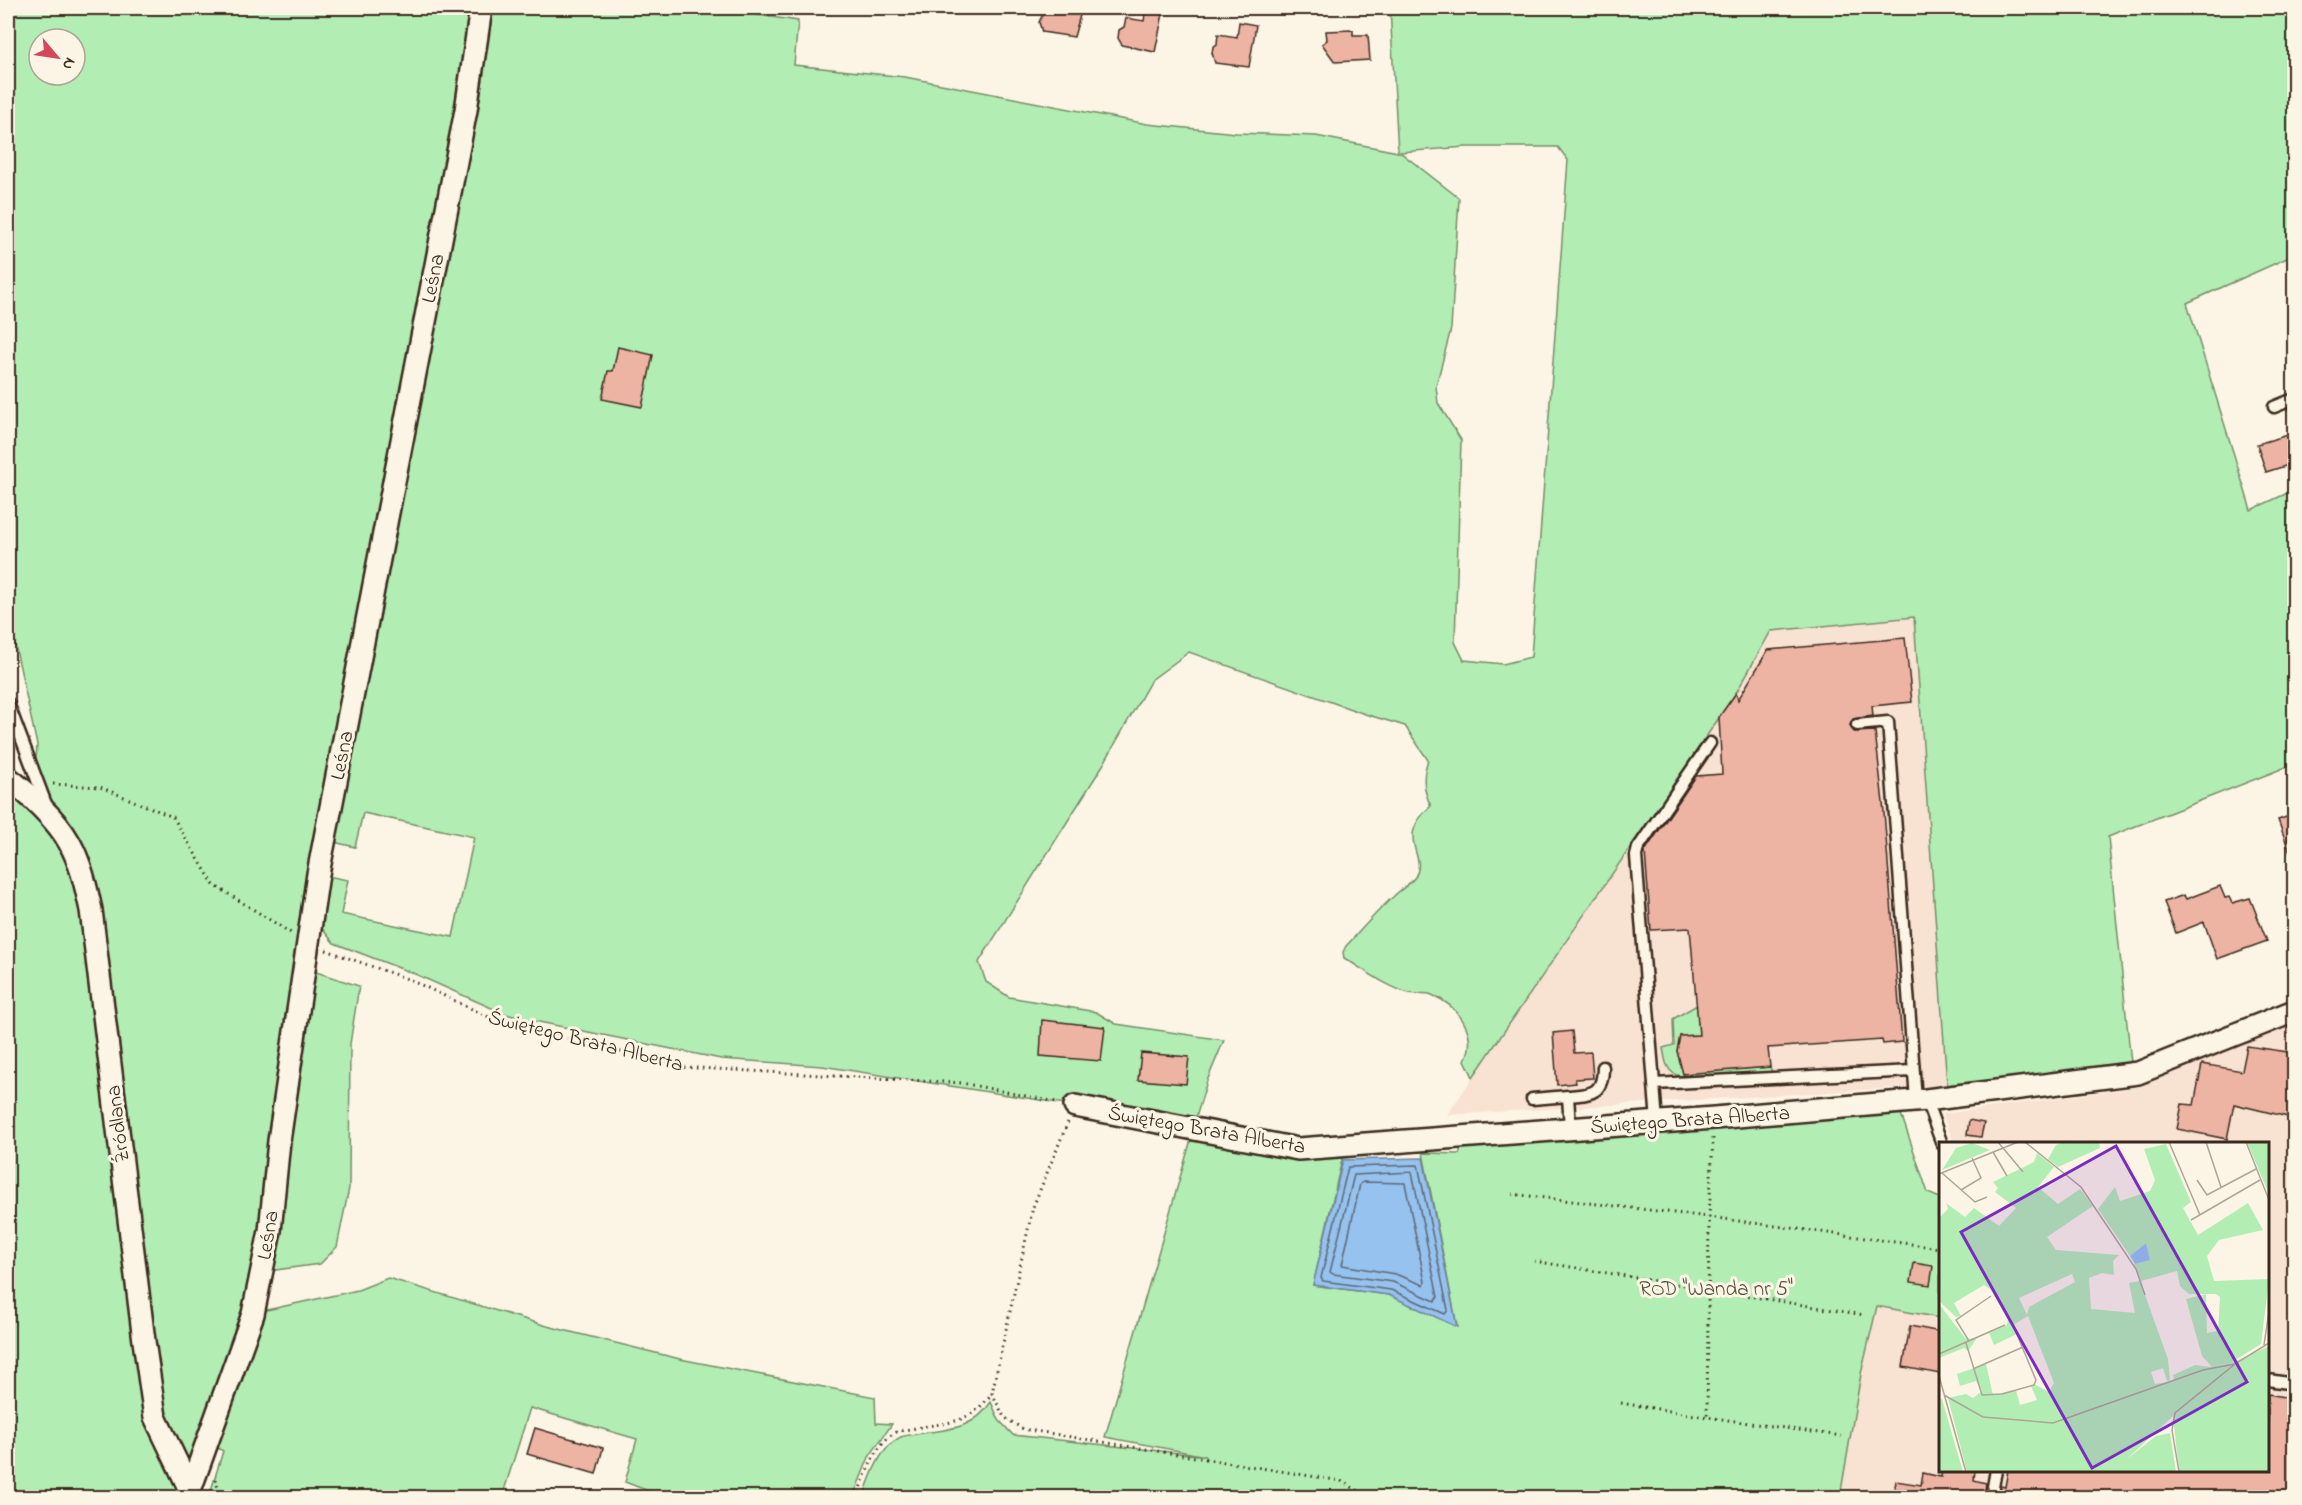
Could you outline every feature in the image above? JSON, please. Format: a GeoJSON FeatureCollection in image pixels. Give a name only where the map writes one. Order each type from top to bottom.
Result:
{"type":"FeatureCollection","features":[{"type":"Feature","properties":{"kind":"street","name":"Leśna"},"geometry":{"type":"LineString","coordinates":[[190,1494],[253,1314],[270,1231],[279,1142],[318,874],[466,110],[481,8]]}},
{"type":"Feature","properties":{"kind":"street","name":"Źródlana"},"geometry":{"type":"LineString","coordinates":[[8,778],[27,792],[69,841],[82,872],[91,910],[155,1417],[190,1494]]}},
{"type":"Feature","properties":{"kind":"street","name":"Świętego Brata Alberta"},"geometry":{"type":"LineString","coordinates":[[1075,1106],[1298,1149],[1714,1118],[1921,1100],[2138,1073],[2295,1011]]}},
{"type":"Feature","properties":{"kind":"lane"},"geometry":{"type":"LineString","coordinates":[[2274,407],[2295,399]]}},
{"type":"Feature","properties":{"kind":"lane"},"geometry":{"type":"LineString","coordinates":[[8,703],[54,823]]}},
{"type":"Feature","properties":{"kind":"lane"},"geometry":{"type":"LineString","coordinates":[[1857,725],[1888,722],[1913,1071],[1921,1100],[1942,1142]]}},
{"type":"Feature","properties":{"kind":"lane"},"geometry":{"type":"LineString","coordinates":[[1657,1122],[1636,856],[1638,848],[1710,743]]}},
{"type":"Feature","properties":{"kind":"lane"},"geometry":{"type":"LineString","coordinates":[[1532,1099],[1589,1094],[1595,1091],[1602,1081],[1603,1067]]}},
{"type":"Feature","properties":{"kind":"lane"},"geometry":{"type":"LineString","coordinates":[[1654,1084],[1913,1071]]}},
{"type":"Feature","properties":{"kind":"lane"},"geometry":{"type":"LineString","coordinates":[[1568,1096],[1570,1128]]}},
{"type":"Feature","properties":{"kind":"lane"},"geometry":{"type":"LineString","coordinates":[[2269,1380],[2295,1384]]}},
{"type":"Feature","properties":{"kind":"lane"},"geometry":{"type":"LineString","coordinates":[[1991,1497],[1996,1472]]}},
{"type":"Feature","properties":{"kind":"path","name":"Świętego Brata Alberta"},"geometry":{"type":"LineString","coordinates":[[37,783],[100,787],[173,817],[214,885],[308,943],[413,981],[495,1020],[680,1067],[962,1083],[1075,1106]]}},
{"type":"Feature","properties":{"kind":"path"},"geometry":{"type":"LineString","coordinates":[[856,1497],[868,1469],[888,1438],[904,1430],[970,1416],[992,1394],[1033,1208],[1075,1106]]}},
{"type":"Feature","properties":{"kind":"path"},"geometry":{"type":"LineString","coordinates":[[1707,1417],[1709,1217],[1714,1118]]}},
{"type":"Feature","properties":{"kind":"path"},"geometry":{"type":"LineString","coordinates":[[1512,1194],[1939,1248]]}},
{"type":"Feature","properties":{"kind":"path"},"geometry":{"type":"LineString","coordinates":[[1534,1261],[1864,1315]]}},
{"type":"Feature","properties":{"kind":"path"},"geometry":{"type":"LineString","coordinates":[[992,1394],[1004,1418],[1023,1429],[1341,1481],[1371,1497]]}},
{"type":"Feature","properties":{"kind":"path"},"geometry":{"type":"LineString","coordinates":[[1622,1403],[1841,1436]]}},
{"type":"Feature","properties":{"kind":"shaded area"},"geometry":{"type":"Polygon","coordinates":[[[1914,617],[1947,1085],[1447,1115],[1736,693],[1771,631],[1914,617]]]}},
{"type":"Feature","properties":{"kind":"shaded area"},"geometry":{"type":"Polygon","coordinates":[[[2294,1022],[2294,1497],[1840,1498],[1861,1374],[1877,1306],[1939,1318],[1939,1472],[2269,1472],[2269,1142],[1953,1142],[1942,1114],[2139,1087],[2294,1022]]]}},
{"type":"Feature","properties":{"kind":"green space"},"geometry":{"type":"Polygon","coordinates":[[[8,8],[750,8],[751,14],[798,21],[794,65],[905,77],[1147,124],[1236,133],[1316,136],[1398,152],[1390,8],[2294,8],[2294,255],[2187,303],[2251,510],[2294,490],[2294,764],[2108,837],[2131,1063],[1947,1085],[1914,617],[1771,631],[1736,693],[1473,1077],[1465,1060],[1469,1050],[1467,1030],[1463,1021],[1450,1006],[1432,995],[1409,993],[1393,987],[1344,958],[1343,952],[1376,914],[1415,877],[1418,861],[1414,846],[1414,828],[1431,806],[1424,783],[1428,760],[1405,726],[1189,652],[1151,680],[1103,765],[979,962],[986,982],[1009,997],[1096,1012],[1116,1024],[1224,1040],[1207,1081],[1194,1124],[822,1066],[721,1059],[505,1014],[415,974],[334,943],[319,925],[327,876],[348,880],[341,914],[453,937],[474,837],[363,813],[355,847],[325,840],[304,968],[359,986],[350,1044],[349,1188],[337,1247],[320,1264],[261,1272],[253,1313],[358,1290],[388,1278],[547,1326],[680,1359],[875,1397],[876,1423],[892,1424],[869,1457],[853,1497],[664,1497],[625,1482],[637,1439],[530,1408],[502,1497],[209,1497],[223,1451],[208,1442],[190,1497],[8,1497],[8,803],[13,796],[54,823],[91,910],[35,772],[37,745],[8,613],[8,8]],[[1466,147],[1400,152],[1459,198],[1451,329],[1436,386],[1438,403],[1461,440],[1455,642],[1464,660],[1503,664],[1531,657],[1568,160],[1558,147],[1466,147]]]}},
{"type":"Feature","properties":{"kind":"green space"},"geometry":{"type":"Polygon","coordinates":[[[1697,1005],[1699,1035],[1680,1036],[1677,1051],[1683,1073],[1770,1067],[1772,1072],[1691,1077],[1680,1076],[1670,1071],[1663,1048],[1674,1045],[1673,1019],[1697,1005]]]}},
{"type":"Feature","properties":{"kind":"green space","name":"ROD \"Wanda nr 5\""},"geometry":{"type":"Polygon","coordinates":[[[1900,1111],[1928,1193],[1939,1198],[1939,1318],[1877,1306],[1861,1374],[1840,1497],[863,1498],[876,1465],[892,1443],[903,1436],[959,1427],[976,1418],[991,1402],[999,1420],[1013,1435],[1206,1456],[1105,1437],[1192,1136],[1343,1155],[1313,1285],[1389,1295],[1457,1326],[1423,1153],[1459,1154],[1462,1147],[1900,1111]]]}},
{"type":"Feature","properties":{"kind":"water"},"geometry":{"type":"Polygon","coordinates":[[[1423,1158],[1457,1327],[1389,1295],[1313,1285],[1343,1160],[1423,1158]]]}},
{"type":"Feature","properties":{"kind":"building"},"geometry":{"type":"Polygon","coordinates":[[[1046,8],[1082,8],[1074,37],[1042,32],[1039,22],[1046,8]]]}},
{"type":"Feature","properties":{"kind":"building"},"geometry":{"type":"Polygon","coordinates":[[[1146,8],[1164,9],[1155,52],[1122,45],[1118,38],[1119,30],[1124,27],[1126,18],[1144,21],[1146,8]]]}},
{"type":"Feature","properties":{"kind":"building"},"geometry":{"type":"Polygon","coordinates":[[[1239,22],[1256,25],[1249,67],[1215,63],[1212,53],[1213,47],[1217,44],[1218,34],[1237,37],[1239,22]]]}},
{"type":"Feature","properties":{"kind":"building"},"geometry":{"type":"Polygon","coordinates":[[[1353,30],[1353,35],[1368,35],[1370,60],[1335,62],[1322,44],[1327,40],[1326,31],[1353,30]]]}},
{"type":"Feature","properties":{"kind":"building"},"geometry":{"type":"Polygon","coordinates":[[[618,347],[653,355],[642,407],[602,399],[608,371],[613,371],[618,347]]]}},
{"type":"Feature","properties":{"kind":"building"},"geometry":{"type":"Polygon","coordinates":[[[2295,433],[2295,463],[2266,472],[2257,444],[2295,433]]]}},
{"type":"Feature","properties":{"kind":"building"},"geometry":{"type":"Polygon","coordinates":[[[1905,638],[1912,702],[1872,706],[1873,716],[1853,719],[1850,725],[1854,732],[1875,731],[1884,812],[1902,1042],[1883,1044],[1882,1040],[1768,1048],[1770,1067],[1683,1074],[1677,1051],[1680,1036],[1699,1035],[1690,928],[1651,930],[1645,851],[1696,776],[1722,774],[1719,717],[1736,693],[1738,700],[1768,650],[1905,638]]]}},
{"type":"Feature","properties":{"kind":"building"},"geometry":{"type":"Polygon","coordinates":[[[2295,814],[2295,861],[2293,861],[2278,820],[2295,814]]]}},
{"type":"Feature","properties":{"kind":"building"},"geometry":{"type":"Polygon","coordinates":[[[2220,886],[2225,898],[2229,897],[2232,903],[2250,898],[2267,941],[2217,959],[2204,922],[2176,933],[2164,902],[2184,895],[2186,899],[2220,886]]]}},
{"type":"Feature","properties":{"kind":"building"},"geometry":{"type":"Polygon","coordinates":[[[1042,1020],[1105,1027],[1101,1061],[1040,1056],[1042,1020]]]}},
{"type":"Feature","properties":{"kind":"building"},"geometry":{"type":"Polygon","coordinates":[[[1572,1031],[1574,1053],[1591,1052],[1593,1078],[1575,1079],[1576,1083],[1557,1085],[1553,1033],[1572,1031]]]}},
{"type":"Feature","properties":{"kind":"building"},"geometry":{"type":"Polygon","coordinates":[[[2247,1046],[2295,1053],[2295,1088],[2292,1087],[2288,1117],[2234,1104],[2227,1139],[2177,1129],[2182,1104],[2194,1105],[2202,1064],[2242,1071],[2247,1046]]]}},
{"type":"Feature","properties":{"kind":"building"},"geometry":{"type":"Polygon","coordinates":[[[1141,1053],[1189,1057],[1186,1084],[1138,1080],[1141,1053]]]}},
{"type":"Feature","properties":{"kind":"building"},"geometry":{"type":"Polygon","coordinates":[[[1969,1120],[1984,1123],[1981,1137],[1967,1135],[1969,1120]]]}},
{"type":"Feature","properties":{"kind":"building"},"geometry":{"type":"Polygon","coordinates":[[[1914,1263],[1933,1266],[1930,1285],[1911,1282],[1914,1263]]]}},
{"type":"Feature","properties":{"kind":"building"},"geometry":{"type":"Polygon","coordinates":[[[1910,1326],[1939,1332],[1939,1374],[1903,1367],[1910,1326]]]}},
{"type":"Feature","properties":{"kind":"building"},"geometry":{"type":"Polygon","coordinates":[[[2269,1394],[2295,1399],[2295,1497],[1999,1497],[2001,1486],[2005,1487],[2008,1472],[2269,1472],[2269,1394]]]}},
{"type":"Feature","properties":{"kind":"building"},"geometry":{"type":"Polygon","coordinates":[[[535,1428],[603,1448],[596,1474],[527,1454],[535,1428]]]}},
{"type":"Feature","properties":{"kind":"building"},"geometry":{"type":"Polygon","coordinates":[[[1942,1472],[1975,1472],[1974,1480],[1986,1483],[1984,1497],[1893,1497],[1896,1481],[1921,1485],[1923,1473],[1941,1477],[1942,1472]]]}}]}
